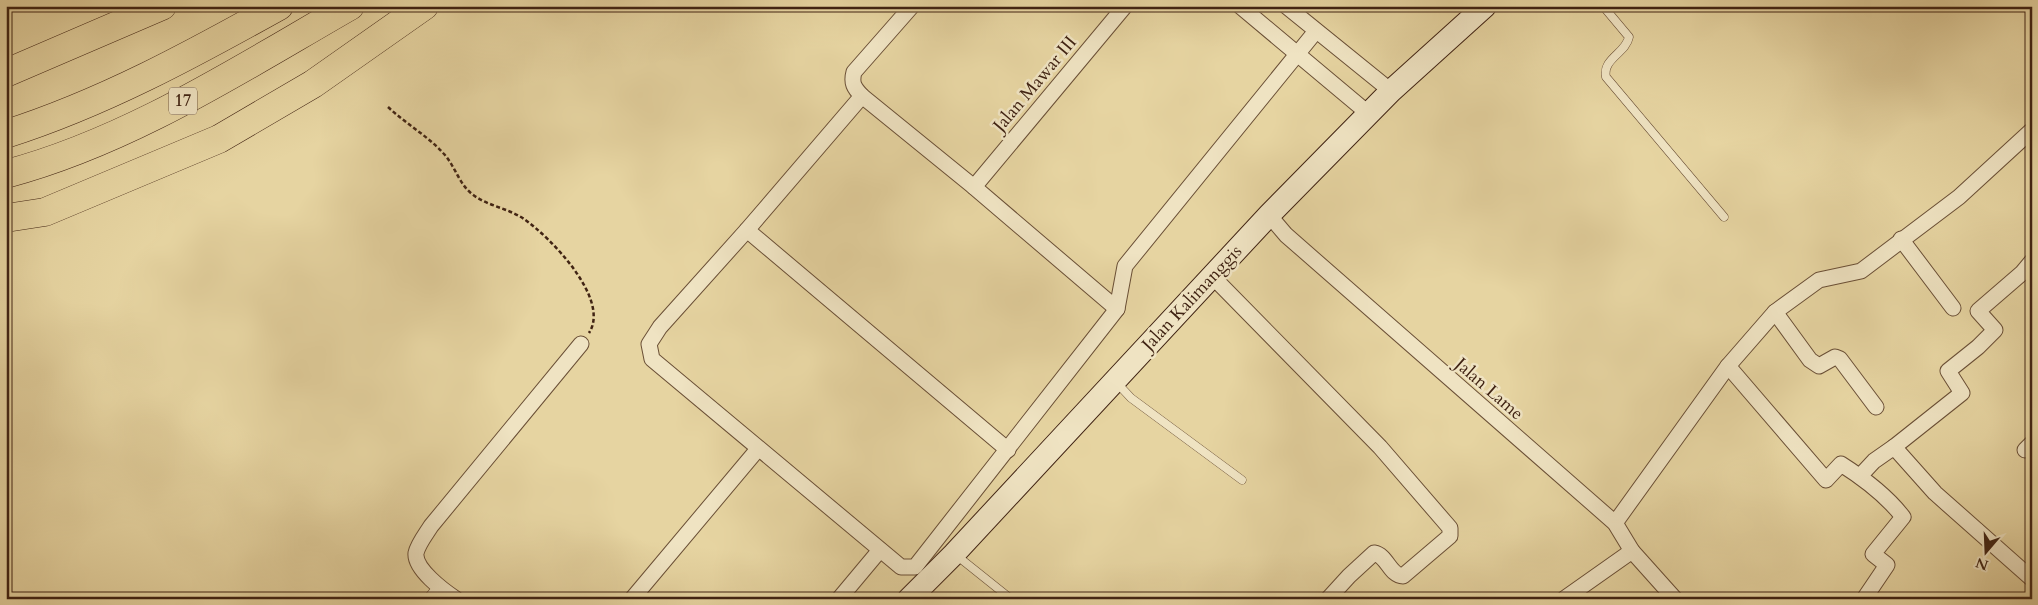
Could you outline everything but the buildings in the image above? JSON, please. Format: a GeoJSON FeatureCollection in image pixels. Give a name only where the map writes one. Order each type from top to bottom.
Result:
{"type":"FeatureCollection","features":[{"type":"Feature","properties":{"kind":"highway"},"geometry":{"type":"LineString","coordinates":[[6,74],[162,6]]}},
{"type":"Feature","properties":{"kind":"highway","name":"17"},"geometry":{"type":"LineString","coordinates":[[6,134],[101,99],[182,60],[279,6]]}},
{"type":"Feature","properties":{"kind":"highway","name":"17"},"geometry":{"type":"LineString","coordinates":[[6,174],[29,168],[112,136],[199,93],[350,6]]}},
{"type":"Feature","properties":{"kind":"highway"},"geometry":{"type":"LineString","coordinates":[[6,218],[45,212],[219,139],[313,84],[424,6]]}},
{"type":"Feature","properties":{"kind":"main road","name":"Jalan Kalimanggis"},"geometry":{"type":"LineString","coordinates":[[909,599],[954,554],[1269,215],[1391,92],[1485,6]]}},
{"type":"Feature","properties":{"kind":"street"},"geometry":{"type":"LineString","coordinates":[[912,6],[854,72],[852,80],[854,87],[862,96],[974,187],[1117,309]]}},
{"type":"Feature","properties":{"kind":"street","name":"Jalan Mawar III"},"geometry":{"type":"LineString","coordinates":[[974,187],[1125,6]]}},
{"type":"Feature","properties":{"kind":"street"},"geometry":{"type":"LineString","coordinates":[[1240,6],[1369,114]]}},
{"type":"Feature","properties":{"kind":"street"},"geometry":{"type":"LineString","coordinates":[[1286,6],[1391,92]]}},
{"type":"Feature","properties":{"kind":"street"},"geometry":{"type":"LineString","coordinates":[[862,96],[747,230],[660,327],[650,344],[652,359],[758,449],[901,567],[916,567],[1117,309],[1125,266],[1316,31]]}},
{"type":"Feature","properties":{"kind":"street"},"geometry":{"type":"LineString","coordinates":[[1615,523],[1728,366],[1775,312],[1819,280],[1861,271],[1959,197],[2032,130]]}},
{"type":"Feature","properties":{"kind":"street","name":"Jalan Lame"},"geometry":{"type":"LineString","coordinates":[[1269,215],[1293,242],[1615,523],[1632,551],[1675,599]]}},
{"type":"Feature","properties":{"kind":"street"},"geometry":{"type":"LineString","coordinates":[[747,230],[1008,450]]}},
{"type":"Feature","properties":{"kind":"street"},"geometry":{"type":"LineString","coordinates":[[1901,239],[1953,308]]}},
{"type":"Feature","properties":{"kind":"street"},"geometry":{"type":"LineString","coordinates":[[1860,476],[1874,461],[1962,393],[1948,371],[1978,347],[1995,330],[1978,311],[2022,273],[2032,261]]}},
{"type":"Feature","properties":{"kind":"street"},"geometry":{"type":"LineString","coordinates":[[1213,277],[1380,447],[1450,528],[1450,536],[1403,576],[1397,574],[1380,555],[1374,553],[1328,599]]}},
{"type":"Feature","properties":{"kind":"street"},"geometry":{"type":"LineString","coordinates":[[1775,312],[1810,360],[1819,366],[1835,357],[1840,359],[1876,407]]}},
{"type":"Feature","properties":{"kind":"street"},"geometry":{"type":"LineString","coordinates":[[456,599],[438,586],[419,566],[416,558],[417,549],[428,531],[581,344]]}},
{"type":"Feature","properties":{"kind":"street"},"geometry":{"type":"LineString","coordinates":[[1728,366],[1826,480],[1841,464],[1860,476],[1895,507],[1903,517],[1873,554],[1887,565],[1864,599]]}},
{"type":"Feature","properties":{"kind":"street"},"geometry":{"type":"LineString","coordinates":[[1894,447],[1935,493],[2032,580]]}},
{"type":"Feature","properties":{"kind":"street"},"geometry":{"type":"LineString","coordinates":[[632,599],[758,449]]}},
{"type":"Feature","properties":{"kind":"street"},"geometry":{"type":"LineString","coordinates":[[839,599],[880,550]]}},
{"type":"Feature","properties":{"kind":"street"},"geometry":{"type":"LineString","coordinates":[[1564,599],[1632,551]]}},
{"type":"Feature","properties":{"kind":"lane"},"geometry":{"type":"LineString","coordinates":[[1603,6],[1629,37],[1627,43],[1607,65],[1606,77],[1724,217]]}},
{"type":"Feature","properties":{"kind":"lane"},"geometry":{"type":"LineString","coordinates":[[1115,381],[1131,398],[1242,480]]}},
{"type":"Feature","properties":{"kind":"lane"},"geometry":{"type":"LineString","coordinates":[[954,554],[1011,599]]}},
{"type":"Feature","properties":{"kind":"lane"},"geometry":{"type":"LineString","coordinates":[[427,599],[438,586]]}},
{"type":"Feature","properties":{"kind":"path"},"geometry":{"type":"LineString","coordinates":[[388,107],[451,161],[462,183],[471,193],[524,220],[555,246],[571,265],[590,297],[595,313],[593,327],[581,344]]}}]}
